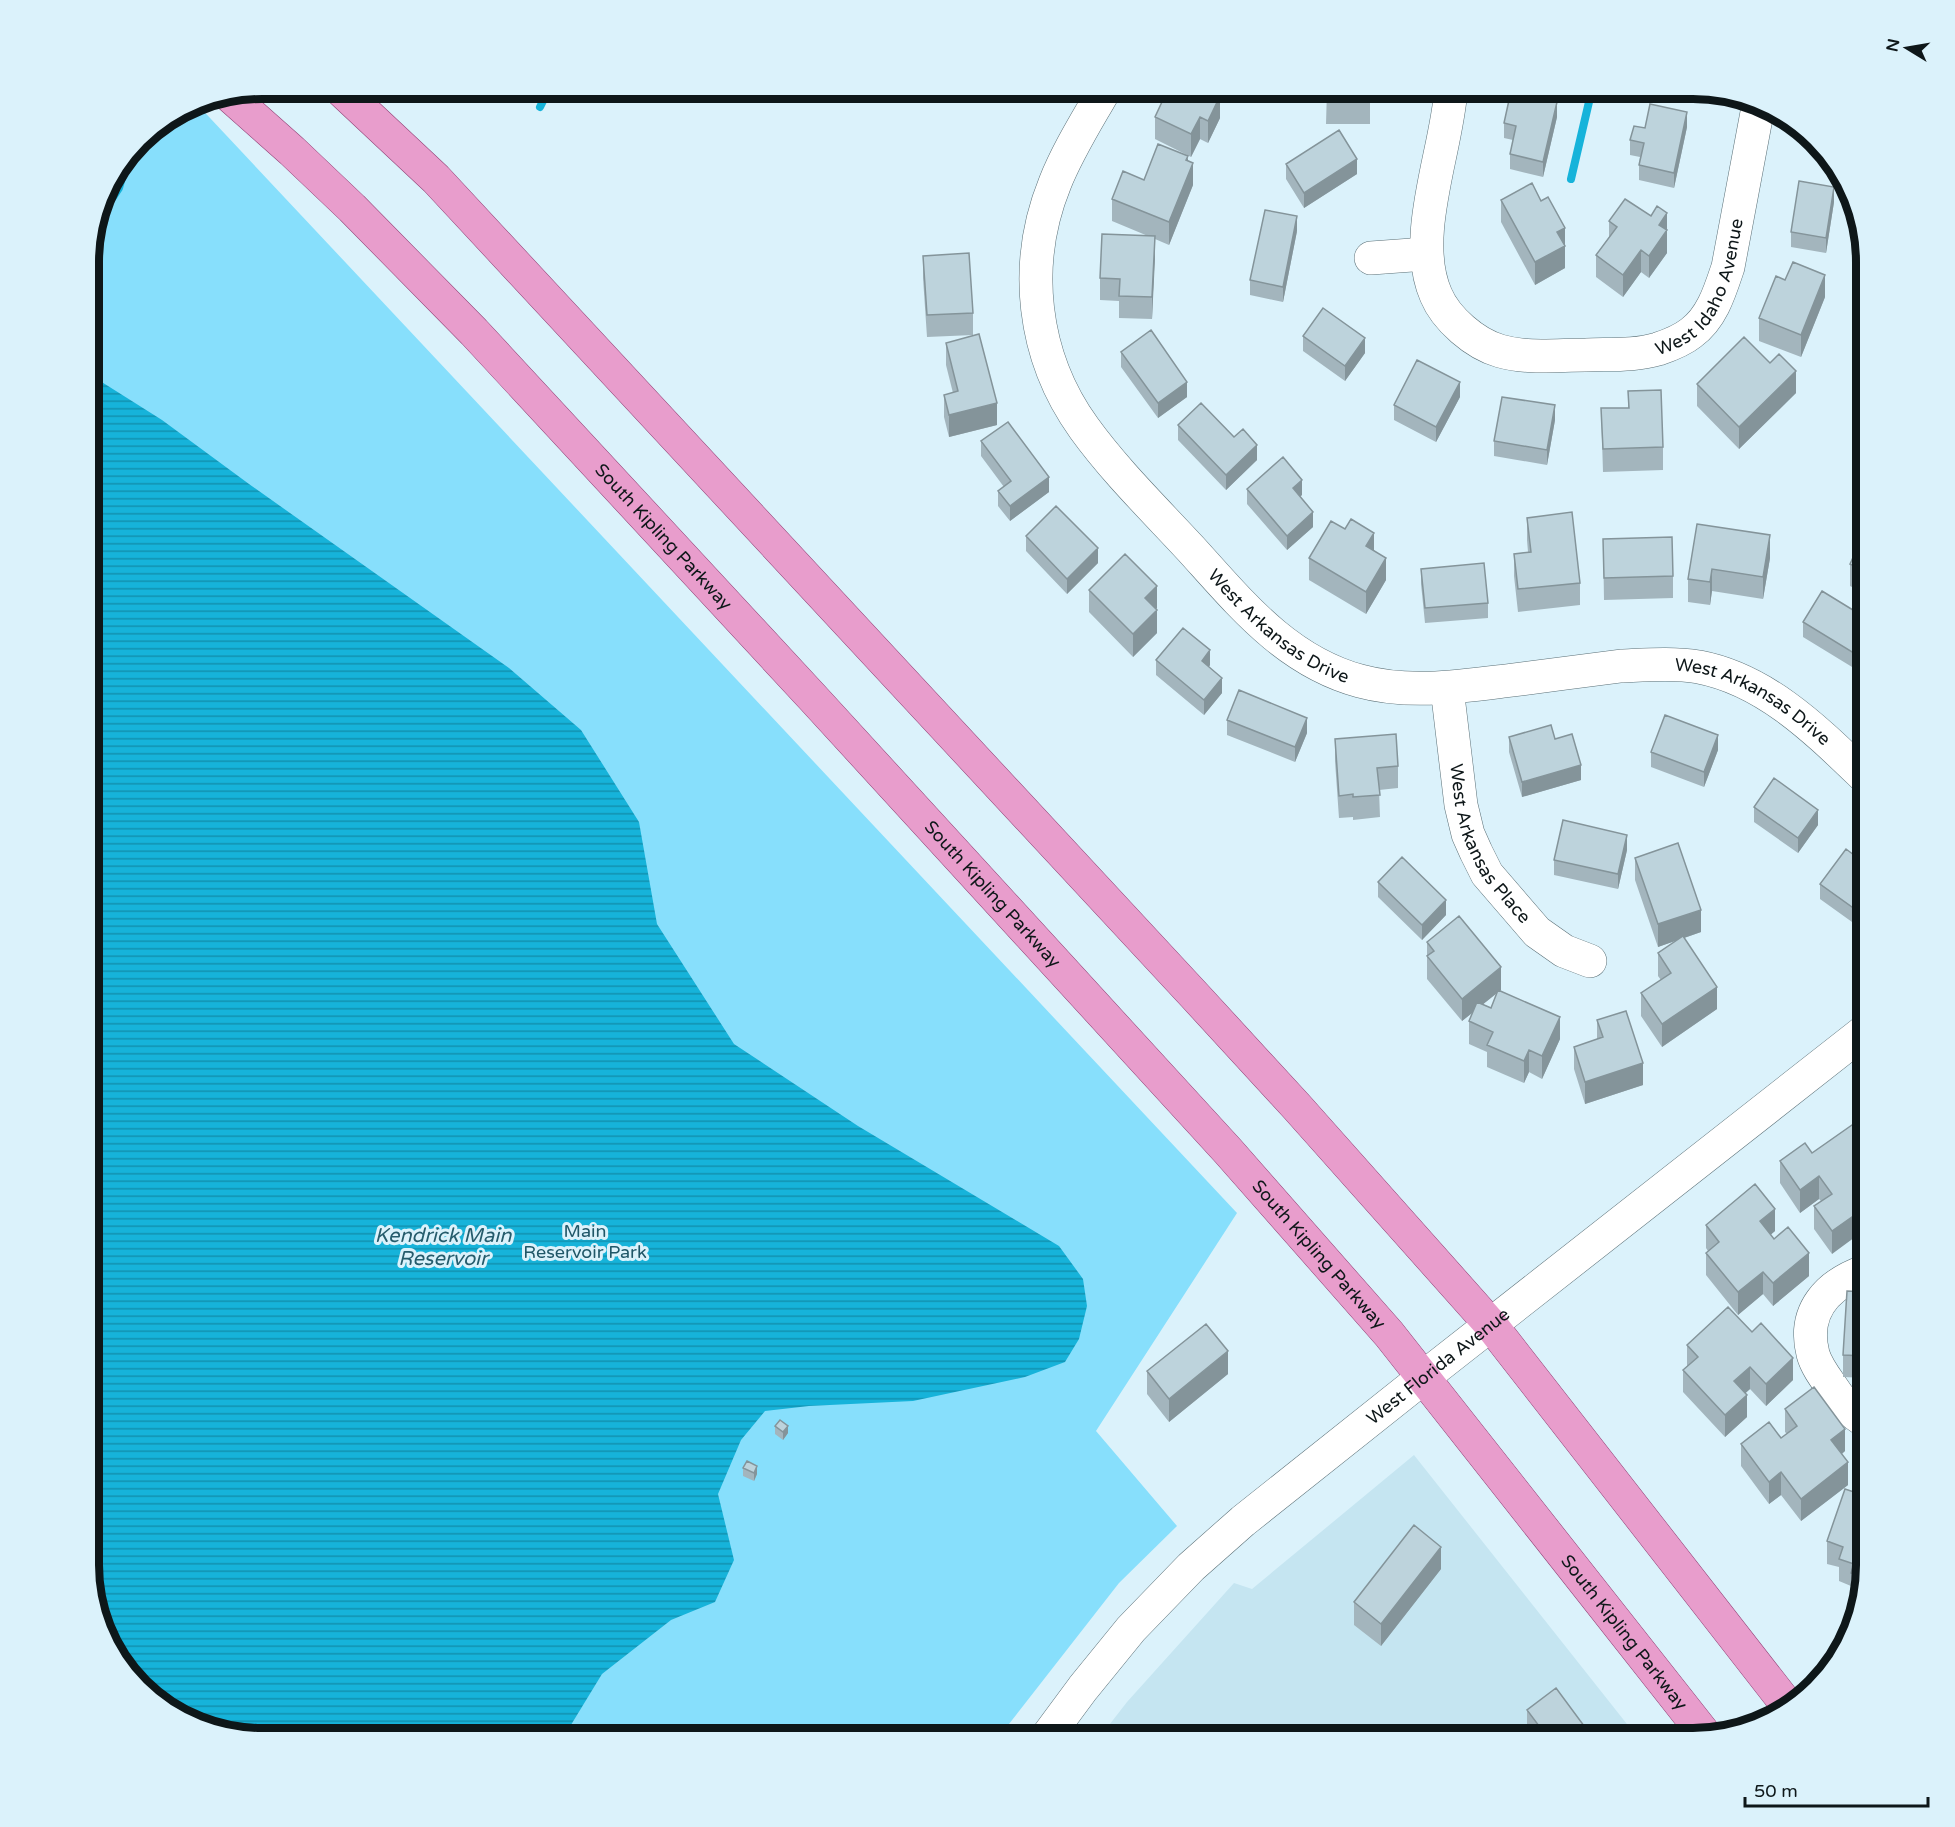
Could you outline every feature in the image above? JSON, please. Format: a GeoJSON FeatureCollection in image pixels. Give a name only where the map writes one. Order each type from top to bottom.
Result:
{"type":"FeatureCollection","features":[{"type":"Feature","properties":{"kind":"main road"},"geometry":{"type":"LineString","coordinates":[[352,99],[436,179],[1289,1098],[1491,1325],[1784,1701]]}},
{"type":"Feature","properties":{"kind":"main road","name":"South Kipling Parkway"},"geometry":{"type":"LineString","coordinates":[[236,101],[344,200],[474,332],[1119,1030],[1336,1272],[1424,1377],[1701,1728]]}},
{"type":"Feature","properties":{"kind":"street","name":"West Arkansas Drive"},"geometry":{"type":"LineString","coordinates":[[1100,99],[1059,173],[1046,207],[1039,238],[1036,286],[1039,325],[1051,368],[1083,428],[1255,620],[1294,652],[1328,669],[1358,681],[1395,687],[1447,688],[1621,666],[1669,664],[1699,667],[1726,674],[1772,697],[1804,720],[1856,764]]}},
{"type":"Feature","properties":{"kind":"street","name":"West Idaho Avenue"},"geometry":{"type":"LineString","coordinates":[[1450,99],[1447,128],[1428,225],[1426,254],[1429,274],[1437,297],[1449,314],[1482,343],[1498,350],[1535,356],[1622,354],[1649,351],[1677,342],[1700,325],[1719,294],[1728,267],[1757,112]]}},
{"type":"Feature","properties":{"kind":"street"},"geometry":{"type":"LineString","coordinates":[[1371,258],[1426,254]]}},
{"type":"Feature","properties":{"kind":"street","name":"West Arkansas Place"},"geometry":{"type":"LineString","coordinates":[[1447,688],[1461,805],[1468,834],[1476,852],[1487,873],[1523,919],[1564,951],[1590,961]]}},
{"type":"Feature","properties":{"kind":"street","name":"West Florida Avenue"},"geometry":{"type":"LineString","coordinates":[[1054,1728],[1131,1629],[1191,1567],[1256,1511],[1856,1038]]}},
{"type":"Feature","properties":{"kind":"street"},"geometry":{"type":"LineString","coordinates":[[1856,1276],[1829,1292],[1814,1310],[1811,1327],[1813,1354],[1820,1369],[1835,1393],[1856,1415]]}},
{"type":"Feature","properties":{"kind":"shaded area"},"geometry":{"type":"Polygon","coordinates":[[[1414,1455],[1630,1728],[1107,1728],[1127,1702],[1234,1583],[1252,1589],[1414,1455]]]}},
{"type":"Feature","properties":{"kind":"green space","name":"Kendrick Main Reservoir"},"geometry":{"type":"Polygon","coordinates":[[[203,110],[1237,1213],[1096,1431],[1177,1526],[1119,1583],[1006,1728],[251,1728],[230,1725],[200,1716],[171,1701],[147,1680],[126,1656],[111,1627],[99,1576],[99,251],[111,200],[126,171],[154,139],[171,126],[203,110]]]}},
{"type":"Feature","properties":{"kind":"water","name":"Kendrick Main Reservoir"},"geometry":{"type":"Polygon","coordinates":[[[99,380],[162,420],[509,668],[581,730],[639,822],[657,924],[734,1044],[858,1126],[1059,1246],[1083,1279],[1087,1306],[1079,1339],[1065,1362],[1025,1377],[913,1401],[809,1406],[765,1411],[741,1440],[718,1494],[734,1560],[715,1602],[671,1620],[602,1674],[569,1728],[251,1728],[230,1725],[200,1716],[171,1701],[147,1680],[126,1656],[111,1627],[99,1576],[99,380]]]}},
{"type":"Feature","properties":{"kind":"building"},"geometry":{"type":"Polygon","coordinates":[[[1163,99],[1219,99],[1208,121],[1200,117],[1191,134],[1155,117],[1163,99]]]}},
{"type":"Feature","properties":{"kind":"building"},"geometry":{"type":"Polygon","coordinates":[[[1326,99],[1370,99],[1370,102],[1326,101],[1326,99]]]}},
{"type":"Feature","properties":{"kind":"building"},"geometry":{"type":"Polygon","coordinates":[[[1509,99],[1544,99],[1557,102],[1543,162],[1510,154],[1516,126],[1504,123],[1509,99]]]}},
{"type":"Feature","properties":{"kind":"building"},"geometry":{"type":"Polygon","coordinates":[[[1650,104],[1687,112],[1674,173],[1639,165],[1644,143],[1630,140],[1634,126],[1645,128],[1650,104]]]}},
{"type":"Feature","properties":{"kind":"building"},"geometry":{"type":"Polygon","coordinates":[[[1339,130],[1357,159],[1304,193],[1286,164],[1339,130]]]}},
{"type":"Feature","properties":{"kind":"building"},"geometry":{"type":"Polygon","coordinates":[[[1158,144],[1188,156],[1186,160],[1193,163],[1169,222],[1112,199],[1123,171],[1144,180],[1158,144]]]}},
{"type":"Feature","properties":{"kind":"building"},"geometry":{"type":"Polygon","coordinates":[[[1799,181],[1834,187],[1826,238],[1791,232],[1799,181]]]}},
{"type":"Feature","properties":{"kind":"building"},"geometry":{"type":"Polygon","coordinates":[[[1532,183],[1541,201],[1548,197],[1565,228],[1557,232],[1565,246],[1535,262],[1501,200],[1532,183]]]}},
{"type":"Feature","properties":{"kind":"building"},"geometry":{"type":"Polygon","coordinates":[[[1625,199],[1651,216],[1657,206],[1667,213],[1659,225],[1667,230],[1649,256],[1641,250],[1623,275],[1596,255],[1617,227],[1609,221],[1625,199]]]}},
{"type":"Feature","properties":{"kind":"building"},"geometry":{"type":"Polygon","coordinates":[[[1265,210],[1297,216],[1283,287],[1250,280],[1265,210]]]}},
{"type":"Feature","properties":{"kind":"building"},"geometry":{"type":"Polygon","coordinates":[[[1102,234],[1155,236],[1152,297],[1119,296],[1120,279],[1100,278],[1102,234]]]}},
{"type":"Feature","properties":{"kind":"building"},"geometry":{"type":"Polygon","coordinates":[[[969,253],[973,313],[927,315],[923,256],[969,253]]]}},
{"type":"Feature","properties":{"kind":"building"},"geometry":{"type":"Polygon","coordinates":[[[1793,262],[1825,275],[1801,335],[1759,318],[1776,276],[1785,280],[1793,262]]]}},
{"type":"Feature","properties":{"kind":"building"},"geometry":{"type":"Polygon","coordinates":[[[1323,308],[1365,338],[1345,366],[1303,336],[1323,308]]]}},
{"type":"Feature","properties":{"kind":"building"},"geometry":{"type":"Polygon","coordinates":[[[1151,330],[1187,382],[1158,403],[1121,352],[1151,330]]]}},
{"type":"Feature","properties":{"kind":"building"},"geometry":{"type":"Polygon","coordinates":[[[979,334],[997,403],[949,415],[944,395],[958,391],[946,343],[979,334]]]}},
{"type":"Feature","properties":{"kind":"building"},"geometry":{"type":"Polygon","coordinates":[[[1744,337],[1770,363],[1779,354],[1796,371],[1739,427],[1697,384],[1744,337]]]}},
{"type":"Feature","properties":{"kind":"building"},"geometry":{"type":"Polygon","coordinates":[[[1417,360],[1460,382],[1436,427],[1394,405],[1417,360]]]}},
{"type":"Feature","properties":{"kind":"building"},"geometry":{"type":"Polygon","coordinates":[[[1661,390],[1663,447],[1603,449],[1601,408],[1629,408],[1628,391],[1661,390]]]}},
{"type":"Feature","properties":{"kind":"building"},"geometry":{"type":"Polygon","coordinates":[[[1502,397],[1555,405],[1547,450],[1494,441],[1502,397]]]}},
{"type":"Feature","properties":{"kind":"building"},"geometry":{"type":"Polygon","coordinates":[[[1201,403],[1234,437],[1243,429],[1257,445],[1226,475],[1178,425],[1201,403]]]}},
{"type":"Feature","properties":{"kind":"building"},"geometry":{"type":"Polygon","coordinates":[[[1008,422],[1049,477],[1010,506],[998,491],[1011,481],[981,441],[1008,422]]]}},
{"type":"Feature","properties":{"kind":"building"},"geometry":{"type":"Polygon","coordinates":[[[1283,457],[1302,480],[1293,488],[1313,512],[1287,536],[1247,489],[1283,457]]]}},
{"type":"Feature","properties":{"kind":"building"},"geometry":{"type":"Polygon","coordinates":[[[1056,506],[1098,548],[1067,579],[1026,536],[1056,506]]]}},
{"type":"Feature","properties":{"kind":"building"},"geometry":{"type":"Polygon","coordinates":[[[1572,512],[1580,583],[1518,589],[1514,554],[1531,552],[1527,518],[1572,512]]]}},
{"type":"Feature","properties":{"kind":"building"},"geometry":{"type":"Polygon","coordinates":[[[1351,519],[1374,533],[1366,546],[1386,558],[1366,592],[1309,558],[1331,521],[1345,529],[1351,519]]]}},
{"type":"Feature","properties":{"kind":"building"},"geometry":{"type":"Polygon","coordinates":[[[1697,524],[1770,535],[1763,577],[1712,569],[1710,582],[1688,579],[1697,524]]]}},
{"type":"Feature","properties":{"kind":"building"},"geometry":{"type":"Polygon","coordinates":[[[1672,537],[1673,576],[1604,578],[1603,539],[1672,537]]]}},
{"type":"Feature","properties":{"kind":"building"},"geometry":{"type":"Polygon","coordinates":[[[1856,551],[1856,567],[1850,564],[1856,551]]]}},
{"type":"Feature","properties":{"kind":"building"},"geometry":{"type":"Polygon","coordinates":[[[1125,554],[1157,586],[1145,598],[1157,610],[1133,634],[1089,590],[1125,554]]]}},
{"type":"Feature","properties":{"kind":"building"},"geometry":{"type":"Polygon","coordinates":[[[1484,563],[1488,603],[1425,608],[1421,569],[1484,563]]]}},
{"type":"Feature","properties":{"kind":"building"},"geometry":{"type":"Polygon","coordinates":[[[1822,591],[1856,612],[1856,654],[1803,622],[1822,591]]]}},
{"type":"Feature","properties":{"kind":"building"},"geometry":{"type":"Polygon","coordinates":[[[1183,628],[1210,650],[1202,661],[1222,678],[1204,700],[1156,660],[1183,628]]]}},
{"type":"Feature","properties":{"kind":"building"},"geometry":{"type":"Polygon","coordinates":[[[1239,690],[1307,718],[1295,747],[1227,720],[1239,690]]]}},
{"type":"Feature","properties":{"kind":"building"},"geometry":{"type":"Polygon","coordinates":[[[1665,715],[1718,735],[1704,772],[1651,752],[1665,715]]]}},
{"type":"Feature","properties":{"kind":"building"},"geometry":{"type":"Polygon","coordinates":[[[1551,725],[1555,739],[1572,734],[1581,765],[1522,782],[1509,737],[1551,725]]]}},
{"type":"Feature","properties":{"kind":"building"},"geometry":{"type":"Polygon","coordinates":[[[1396,734],[1398,766],[1377,768],[1380,795],[1339,796],[1335,739],[1396,734]]]}},
{"type":"Feature","properties":{"kind":"building"},"geometry":{"type":"Polygon","coordinates":[[[1774,778],[1818,810],[1798,838],[1754,807],[1774,778]]]}},
{"type":"Feature","properties":{"kind":"building"},"geometry":{"type":"Polygon","coordinates":[[[1563,820],[1627,835],[1618,874],[1554,860],[1563,820]]]}},
{"type":"Feature","properties":{"kind":"building"},"geometry":{"type":"Polygon","coordinates":[[[1678,843],[1701,910],[1658,924],[1635,858],[1678,843]]]}},
{"type":"Feature","properties":{"kind":"building"},"geometry":{"type":"Polygon","coordinates":[[[1846,849],[1856,856],[1856,910],[1820,884],[1846,849]]]}},
{"type":"Feature","properties":{"kind":"building"},"geometry":{"type":"Polygon","coordinates":[[[1402,857],[1446,900],[1422,925],[1378,882],[1402,857]]]}},
{"type":"Feature","properties":{"kind":"building"},"geometry":{"type":"Polygon","coordinates":[[[1459,916],[1501,967],[1462,999],[1427,956],[1434,951],[1427,942],[1459,916]]]}},
{"type":"Feature","properties":{"kind":"building"},"geometry":{"type":"Polygon","coordinates":[[[1683,936],[1717,987],[1662,1024],[1641,993],[1671,973],[1658,953],[1683,936]]]}},
{"type":"Feature","properties":{"kind":"building"},"geometry":{"type":"Polygon","coordinates":[[[1498,990],[1560,1017],[1542,1056],[1529,1050],[1524,1061],[1487,1045],[1493,1032],[1469,1021],[1477,1002],[1491,1008],[1498,990]]]}},
{"type":"Feature","properties":{"kind":"building"},"geometry":{"type":"Polygon","coordinates":[[[1626,1011],[1643,1063],[1585,1082],[1574,1047],[1603,1037],[1597,1020],[1626,1011]]]}},
{"type":"Feature","properties":{"kind":"building"},"geometry":{"type":"Polygon","coordinates":[[[1852,1125],[1856,1131],[1856,1214],[1832,1231],[1814,1206],[1832,1194],[1819,1176],[1800,1190],[1780,1161],[1805,1143],[1812,1153],[1852,1125]]]}},
{"type":"Feature","properties":{"kind":"building"},"geometry":{"type":"Polygon","coordinates":[[[1755,1184],[1775,1209],[1760,1221],[1774,1239],[1788,1227],[1809,1253],[1773,1283],[1763,1272],[1738,1292],[1706,1253],[1719,1242],[1706,1225],[1755,1184]]]}},
{"type":"Feature","properties":{"kind":"building"},"geometry":{"type":"Polygon","coordinates":[[[1847,1291],[1856,1291],[1856,1356],[1843,1355],[1847,1291]]]}},
{"type":"Feature","properties":{"kind":"building"},"geometry":{"type":"Polygon","coordinates":[[[1728,1307],[1752,1332],[1761,1323],[1793,1358],[1766,1384],[1750,1367],[1734,1381],[1747,1395],[1725,1415],[1683,1370],[1698,1357],[1687,1345],[1728,1307]]]}},
{"type":"Feature","properties":{"kind":"building"},"geometry":{"type":"Polygon","coordinates":[[[1206,1324],[1228,1351],[1169,1399],[1147,1371],[1206,1324]]]}},
{"type":"Feature","properties":{"kind":"building"},"geometry":{"type":"Polygon","coordinates":[[[1814,1387],[1845,1429],[1831,1440],[1848,1462],[1801,1499],[1781,1472],[1769,1482],[1741,1444],[1769,1422],[1781,1438],[1797,1426],[1785,1409],[1814,1387]]]}},
{"type":"Feature","properties":{"kind":"building"},"geometry":{"type":"Polygon","coordinates":[[[780,1420],[788,1426],[783,1432],[775,1426],[780,1420]]]}},
{"type":"Feature","properties":{"kind":"building"},"geometry":{"type":"Polygon","coordinates":[[[747,1461],[757,1466],[754,1473],[743,1468],[747,1461]]]}},
{"type":"Feature","properties":{"kind":"building"},"geometry":{"type":"Polygon","coordinates":[[[1845,1489],[1856,1493],[1856,1575],[1851,1573],[1854,1564],[1839,1559],[1843,1547],[1827,1541],[1845,1489]]]}},
{"type":"Feature","properties":{"kind":"building"},"geometry":{"type":"Polygon","coordinates":[[[1414,1525],[1441,1547],[1381,1624],[1354,1602],[1414,1525]]]}},
{"type":"Feature","properties":{"kind":"building"},"geometry":{"type":"Polygon","coordinates":[[[1556,1688],[1586,1728],[1540,1728],[1527,1710],[1556,1688]]]}},
{"type":"Feature","properties":{"kind":"waterway"},"geometry":{"type":"LineString","coordinates":[[540,107],[544,99]]}},
{"type":"Feature","properties":{"kind":"waterway"},"geometry":{"type":"LineString","coordinates":[[1571,179],[1590,99]]}},
{"type":"Feature","properties":{"kind":"waterway"},"geometry":{"type":"LineString","coordinates":[[113,197],[121,180]]}},
{"type":"Feature","properties":{"kind":"park label","name":"Main Reservoir Park"},"geometry":{"type":"Point","coordinates":[585,1241]}}]}
